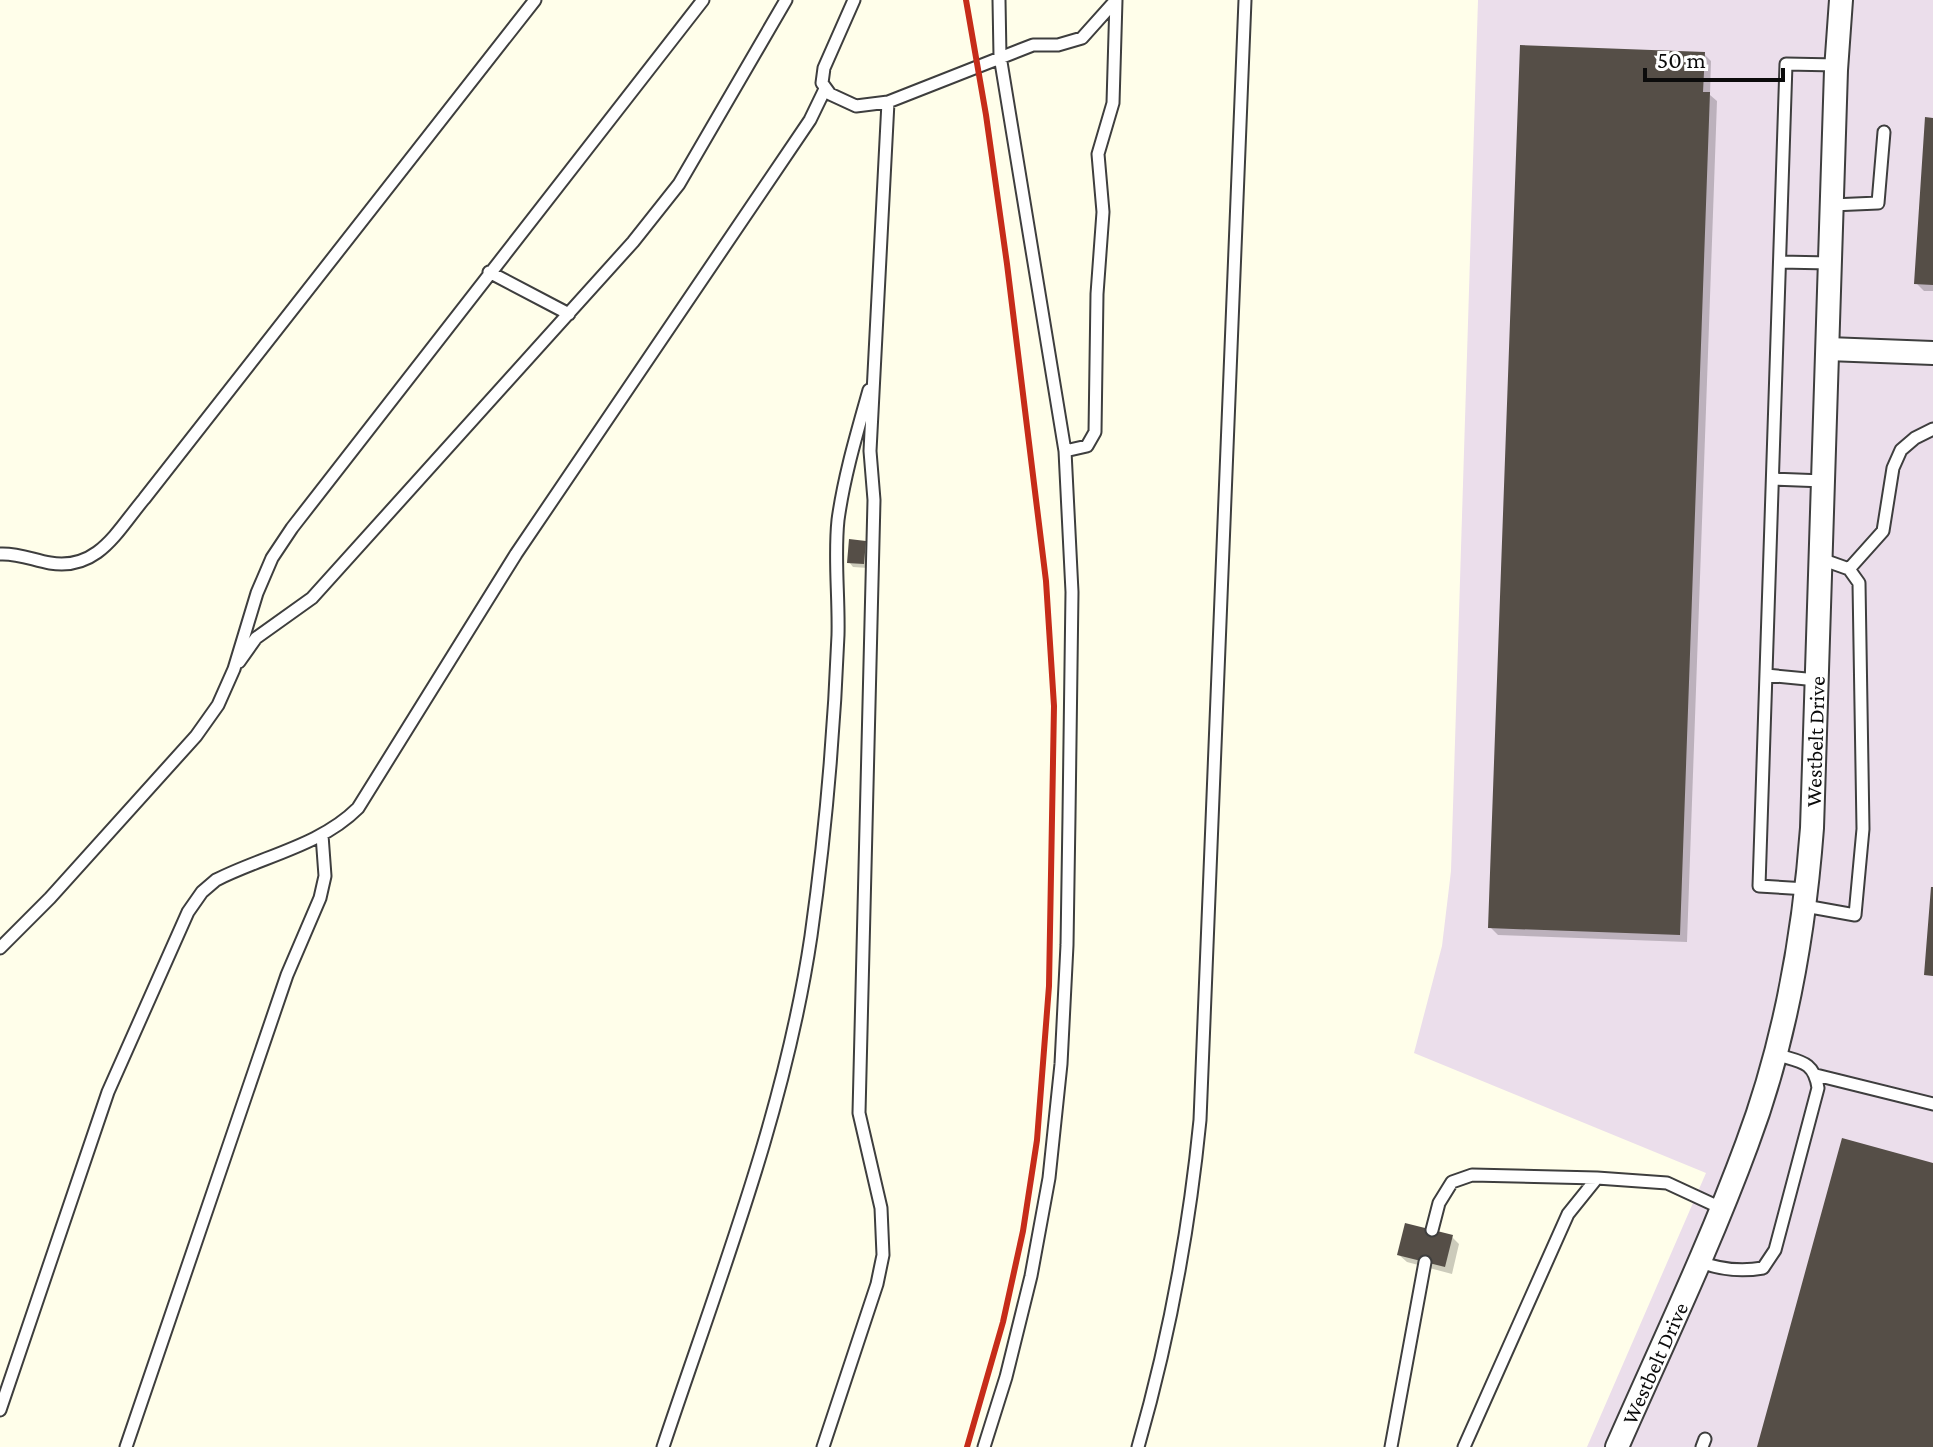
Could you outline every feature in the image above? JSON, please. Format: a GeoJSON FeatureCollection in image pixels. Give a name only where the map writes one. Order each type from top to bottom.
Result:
{"type":"FeatureCollection","features":[{"type":"Feature","properties":{"kind":"street","name":"Westbelt Drive"},"geometry":{"type":"LineString","coordinates":[[1617,1447],[1748,1142],[1775,1054],[1791,987],[1806,897],[1817,680],[1841,0]]}},
{"type":"Feature","properties":{"kind":"street"},"geometry":{"type":"LineString","coordinates":[[1828,349],[1933,353]]}},
{"type":"Feature","properties":{"kind":"lane"},"geometry":{"type":"LineString","coordinates":[[0,554],[69,564],[85,562],[100,551],[535,0]]}},
{"type":"Feature","properties":{"kind":"lane"},"geometry":{"type":"LineString","coordinates":[[0,948],[50,898],[196,736],[218,705],[234,669],[257,593],[272,558],[489,272],[703,0]]}},
{"type":"Feature","properties":{"kind":"lane"},"geometry":{"type":"LineString","coordinates":[[234,669],[256,638],[312,598],[633,242],[679,184],[786,0]]}},
{"type":"Feature","properties":{"kind":"lane"},"geometry":{"type":"LineString","coordinates":[[854,0],[824,68],[822,83],[836,98],[856,106],[888,102],[1033,45],[1058,45],[1082,38],[1116,0],[1113,103],[1098,154],[1103,212],[1094,376],[1096,423],[1093,439],[1087,446],[1065,451]]}},
{"type":"Feature","properties":{"kind":"lane"},"geometry":{"type":"LineString","coordinates":[[984,1447],[1006,1377],[1031,1276],[1049,1178],[1061,1064],[1067,945],[1072,592],[1065,451],[1000,56],[999,0]]}},
{"type":"Feature","properties":{"kind":"lane"},"geometry":{"type":"LineString","coordinates":[[1138,1447],[1162,1362],[1180,1274],[1193,1194],[1200,1120],[1245,0]]}},
{"type":"Feature","properties":{"kind":"lane"},"geometry":{"type":"LineString","coordinates":[[1821,559],[1849,569],[1859,583],[1863,829],[1855,915],[1806,897],[1759,886],[1786,64],[1837,65]]}},
{"type":"Feature","properties":{"kind":"lane"},"geometry":{"type":"LineString","coordinates":[[0,1410],[108,1092],[188,912],[202,892],[216,880],[322,835],[342,823],[358,808],[516,554],[810,120],[825,89]]}},
{"type":"Feature","properties":{"kind":"lane"},"geometry":{"type":"LineString","coordinates":[[823,1447],[877,1284],[883,1243],[881,1208],[859,1113],[874,500],[870,451],[888,102]]}},
{"type":"Feature","properties":{"kind":"lane"},"geometry":{"type":"LineString","coordinates":[[1832,205],[1878,203],[1884,132]]}},
{"type":"Feature","properties":{"kind":"lane"},"geometry":{"type":"LineString","coordinates":[[1780,262],[1830,263]]}},
{"type":"Feature","properties":{"kind":"lane"},"geometry":{"type":"LineString","coordinates":[[489,272],[569,314]]}},
{"type":"Feature","properties":{"kind":"lane"},"geometry":{"type":"LineString","coordinates":[[663,1447],[764,1143],[789,1046],[810,937],[822,835],[838,632],[838,520],[874,371]]}},
{"type":"Feature","properties":{"kind":"lane"},"geometry":{"type":"LineString","coordinates":[[1849,569],[1883,531],[1893,468],[1901,450],[1933,429]]}},
{"type":"Feature","properties":{"kind":"lane"},"geometry":{"type":"LineString","coordinates":[[1773,479],[1824,481]]}},
{"type":"Feature","properties":{"kind":"lane"},"geometry":{"type":"LineString","coordinates":[[1766,675],[1817,680]]}},
{"type":"Feature","properties":{"kind":"lane"},"geometry":{"type":"LineString","coordinates":[[126,1447],[287,975],[320,898],[325,876],[322,835]]}},
{"type":"Feature","properties":{"kind":"lane"},"geometry":{"type":"LineString","coordinates":[[1698,1261],[1718,1269],[1748,1271],[1763,1268],[1775,1250],[1818,1088],[1816,1075],[1808,1064],[1775,1054]]}},
{"type":"Feature","properties":{"kind":"lane"},"geometry":{"type":"LineString","coordinates":[[1816,1075],[1933,1104]]}},
{"type":"Feature","properties":{"kind":"lane"},"geometry":{"type":"LineString","coordinates":[[1432,1230],[1439,1203],[1452,1182],[1472,1175],[1667,1183],[1721,1208]]}},
{"type":"Feature","properties":{"kind":"lane"},"geometry":{"type":"LineString","coordinates":[[1464,1447],[1568,1214],[1597,1178]]}},
{"type":"Feature","properties":{"kind":"lane"},"geometry":{"type":"LineString","coordinates":[[1391,1447],[1425,1262]]}},
{"type":"Feature","properties":{"kind":"shaded area"},"geometry":{"type":"Polygon","coordinates":[[[1478,0],[1933,0],[1933,1447],[1587,1447],[1706,1173],[1414,1053],[1442,946],[1451,871],[1478,0]]]}},
{"type":"Feature","properties":{"kind":"building"},"geometry":{"type":"Polygon","coordinates":[[[1520,45],[1705,52],[1703,92],[1710,92],[1680,935],[1488,928],[1520,45]]]}},
{"type":"Feature","properties":{"kind":"building"},"geometry":{"type":"Polygon","coordinates":[[[1925,117],[1933,118],[1933,285],[1914,284],[1925,117]]]}},
{"type":"Feature","properties":{"kind":"building"},"geometry":{"type":"Polygon","coordinates":[[[849,539],[866,541],[864,564],[847,563],[849,539]]]}},
{"type":"Feature","properties":{"kind":"building"},"geometry":{"type":"Polygon","coordinates":[[[1933,887],[1933,976],[1924,975],[1933,887]]]}},
{"type":"Feature","properties":{"kind":"building"},"geometry":{"type":"Polygon","coordinates":[[[1842,1138],[1933,1163],[1933,1447],[1757,1447],[1842,1138]]]}},
{"type":"Feature","properties":{"kind":"building"},"geometry":{"type":"Polygon","coordinates":[[[1405,1223],[1453,1235],[1445,1267],[1397,1255],[1405,1223]]]}},
{"type":"Feature","properties":{"kind":"railway"},"geometry":{"type":"LineString","coordinates":[[966,0],[1007,264],[1046,581],[1054,706],[1049,986],[1037,1140],[1023,1231],[1003,1322],[967,1447]]}}]}
